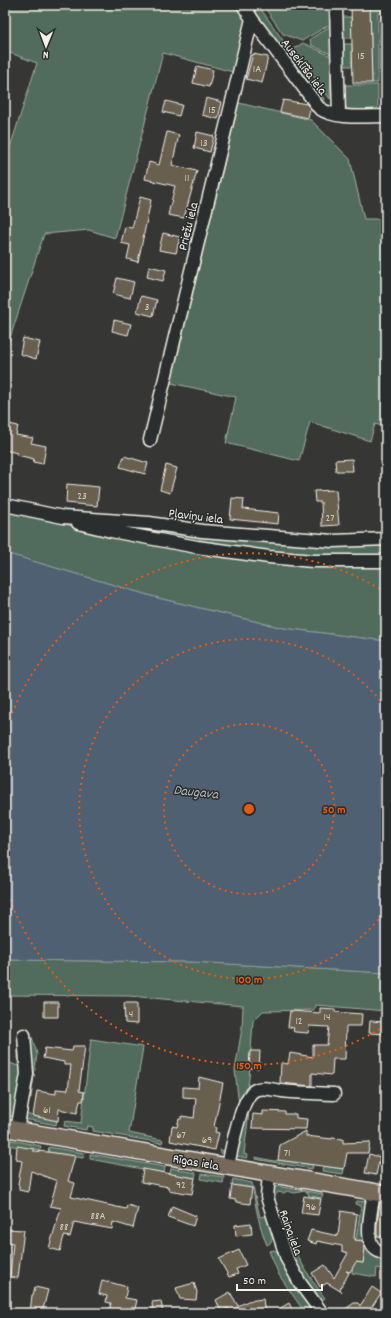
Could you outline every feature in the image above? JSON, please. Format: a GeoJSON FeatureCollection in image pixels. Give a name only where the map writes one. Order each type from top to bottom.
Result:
{"type":"FeatureCollection","features":[{"type":"Feature","properties":{"kind":"main road","name":"Rīgas iela"},"geometry":{"type":"LineString","coordinates":[[11,1129],[380,1193]]}},
{"type":"Feature","properties":{"kind":"street","name":"Auseklīša iela"},"geometry":{"type":"LineString","coordinates":[[243,5],[319,108],[328,113],[339,116],[386,116]]}},
{"type":"Feature","properties":{"kind":"street"},"geometry":{"type":"LineString","coordinates":[[336,5],[339,116]]}},
{"type":"Feature","properties":{"kind":"street","name":"Priežu iela"},"geometry":{"type":"LineString","coordinates":[[150,440],[252,19]]}},
{"type":"Feature","properties":{"kind":"street","name":"Pļaviņu iela"},"geometry":{"type":"LineString","coordinates":[[5,504],[63,517],[110,520],[209,531],[333,541],[386,539]]}},
{"type":"Feature","properties":{"kind":"street"},"geometry":{"type":"LineString","coordinates":[[63,517],[82,524],[110,531],[197,547],[269,557],[313,561],[386,561]]}},
{"type":"Feature","properties":{"kind":"street"},"geometry":{"type":"LineString","coordinates":[[11,1129],[27,1074],[24,1035]]}},
{"type":"Feature","properties":{"kind":"street"},"geometry":{"type":"LineString","coordinates":[[228,1166],[238,1124],[245,1103],[250,1093],[255,1089],[261,1088],[280,1091],[334,1094]]}},
{"type":"Feature","properties":{"kind":"street","name":"Raiņa iela"},"geometry":{"type":"LineString","coordinates":[[269,1174],[267,1198],[287,1259],[300,1283],[322,1313]]}},
{"type":"Feature","properties":{"kind":"street"},"geometry":{"type":"LineString","coordinates":[[380,1193],[370,1223],[370,1240],[371,1244],[376,1250],[386,1254]]}},
{"type":"Feature","properties":{"kind":"green space"},"geometry":{"type":"Polygon","coordinates":[[[6,5],[80,5],[79,7],[84,8],[85,5],[239,5],[246,17],[233,72],[163,53],[115,238],[89,230],[44,234],[5,353],[5,163],[37,63],[5,51],[6,5]]]}},
{"type":"Feature","properties":{"kind":"green space"},"geometry":{"type":"Polygon","coordinates":[[[250,5],[258,5],[289,49],[284,53],[250,5]]]}},
{"type":"Feature","properties":{"kind":"green space"},"geometry":{"type":"Polygon","coordinates":[[[263,5],[332,5],[332,23],[302,41],[283,34],[263,5]]]}},
{"type":"Feature","properties":{"kind":"green space"},"geometry":{"type":"Polygon","coordinates":[[[370,5],[378,5],[378,83],[372,83],[370,5]]]}},
{"type":"Feature","properties":{"kind":"green space"},"geometry":{"type":"Polygon","coordinates":[[[381,5],[386,5],[386,50],[380,45],[381,5]]]}},
{"type":"Feature","properties":{"kind":"green space"},"geometry":{"type":"Polygon","coordinates":[[[343,17],[351,17],[352,38],[344,38],[343,17]]]}},
{"type":"Feature","properties":{"kind":"green space"},"geometry":{"type":"Polygon","coordinates":[[[332,25],[333,55],[311,45],[310,39],[332,25]]]}},
{"type":"Feature","properties":{"kind":"green space"},"geometry":{"type":"Polygon","coordinates":[[[303,43],[333,57],[331,66],[330,99],[293,49],[303,43]]]}},
{"type":"Feature","properties":{"kind":"green space"},"geometry":{"type":"Polygon","coordinates":[[[344,44],[352,44],[352,66],[344,66],[344,44]]]}},
{"type":"Feature","properties":{"kind":"green space"},"geometry":{"type":"Polygon","coordinates":[[[380,48],[386,53],[386,65],[380,71],[380,48]]]}},
{"type":"Feature","properties":{"kind":"green space"},"geometry":{"type":"Polygon","coordinates":[[[290,51],[321,94],[327,105],[324,107],[285,55],[290,51]]]}},
{"type":"Feature","properties":{"kind":"green space"},"geometry":{"type":"Polygon","coordinates":[[[344,85],[378,85],[378,108],[376,110],[347,109],[345,104],[344,85]]]}},
{"type":"Feature","properties":{"kind":"green space"},"geometry":{"type":"Polygon","coordinates":[[[239,103],[311,120],[350,159],[364,219],[386,219],[386,427],[375,424],[370,441],[310,422],[299,461],[226,443],[236,397],[171,383],[239,103]]]}},
{"type":"Feature","properties":{"kind":"green space"},"geometry":{"type":"Polygon","coordinates":[[[5,509],[97,532],[201,551],[386,563],[386,641],[283,628],[158,598],[5,553],[5,509]]]}},
{"type":"Feature","properties":{"kind":"green space"},"geometry":{"type":"Polygon","coordinates":[[[104,523],[386,543],[386,558],[306,557],[144,534],[104,523]]]}},
{"type":"Feature","properties":{"kind":"green space"},"geometry":{"type":"Polygon","coordinates":[[[5,960],[193,962],[386,973],[386,1011],[315,1005],[314,1010],[263,1011],[253,1021],[249,1079],[246,1094],[224,1154],[220,1153],[220,1150],[225,1151],[229,1129],[239,1106],[235,1070],[242,1028],[243,1006],[129,996],[5,995],[5,960]]]}},
{"type":"Feature","properties":{"kind":"green space"},"geometry":{"type":"Polygon","coordinates":[[[32,1037],[37,1054],[31,1098],[28,1097],[29,1039],[32,1037]]]}},
{"type":"Feature","properties":{"kind":"green space"},"geometry":{"type":"Polygon","coordinates":[[[18,1038],[21,1039],[24,1063],[14,1117],[5,1115],[5,1061],[18,1066],[18,1038]]]}},
{"type":"Feature","properties":{"kind":"green space"},"geometry":{"type":"Polygon","coordinates":[[[91,1039],[143,1047],[129,1133],[163,1140],[162,1143],[93,1131],[93,1127],[87,1126],[86,1130],[64,1126],[65,1121],[81,1123],[91,1039]]]}},
{"type":"Feature","properties":{"kind":"green space"},"geometry":{"type":"Polygon","coordinates":[[[261,1093],[255,1096],[250,1103],[244,1154],[247,1155],[247,1158],[236,1156],[239,1132],[252,1097],[261,1093]]]}},
{"type":"Feature","properties":{"kind":"green space"},"geometry":{"type":"Polygon","coordinates":[[[24,1114],[57,1120],[56,1125],[24,1119],[24,1114]]]}},
{"type":"Feature","properties":{"kind":"green space"},"geometry":{"type":"Polygon","coordinates":[[[6,1139],[41,1146],[40,1150],[7,1145],[5,1165],[6,1139]]]}},
{"type":"Feature","properties":{"kind":"green space"},"geometry":{"type":"Polygon","coordinates":[[[49,1147],[84,1153],[83,1158],[48,1152],[49,1147]]]}},
{"type":"Feature","properties":{"kind":"green space"},"geometry":{"type":"Polygon","coordinates":[[[90,1154],[165,1167],[164,1173],[90,1159],[90,1154]]]}},
{"type":"Feature","properties":{"kind":"green space"},"geometry":{"type":"Polygon","coordinates":[[[255,1157],[274,1161],[280,1160],[313,1165],[312,1169],[255,1159],[255,1157]]]}},
{"type":"Feature","properties":{"kind":"green space"},"geometry":{"type":"Polygon","coordinates":[[[323,1166],[344,1169],[343,1174],[322,1171],[323,1166]]]}},
{"type":"Feature","properties":{"kind":"green space"},"geometry":{"type":"Polygon","coordinates":[[[171,1168],[196,1173],[195,1178],[170,1174],[171,1168]]]}},
{"type":"Feature","properties":{"kind":"green space"},"geometry":{"type":"Polygon","coordinates":[[[202,1174],[224,1177],[223,1183],[201,1179],[202,1174]]]}},
{"type":"Feature","properties":{"kind":"green space"},"geometry":{"type":"Polygon","coordinates":[[[233,1179],[252,1183],[260,1217],[266,1216],[272,1232],[272,1240],[267,1245],[258,1217],[253,1188],[232,1185],[233,1179]]]}},
{"type":"Feature","properties":{"kind":"green space"},"geometry":{"type":"Polygon","coordinates":[[[276,1186],[323,1194],[322,1198],[309,1196],[308,1193],[304,1191],[295,1193],[287,1191],[284,1193],[278,1192],[275,1197],[275,1201],[278,1211],[281,1211],[288,1232],[284,1232],[273,1203],[276,1186]]]}},
{"type":"Feature","properties":{"kind":"green space"},"geometry":{"type":"Polygon","coordinates":[[[357,1201],[367,1202],[370,1252],[378,1258],[386,1259],[386,1270],[377,1268],[376,1277],[352,1273],[353,1262],[363,1263],[365,1241],[359,1240],[359,1245],[355,1245],[361,1206],[355,1204],[357,1201]]]}},
{"type":"Feature","properties":{"kind":"green space"},"geometry":{"type":"Polygon","coordinates":[[[290,1237],[305,1269],[325,1298],[322,1300],[319,1300],[300,1275],[285,1240],[290,1237]]]}},
{"type":"Feature","properties":{"kind":"green space"},"geometry":{"type":"Polygon","coordinates":[[[274,1250],[278,1252],[291,1279],[310,1307],[310,1313],[305,1313],[279,1275],[269,1251],[274,1250]]]}},
{"type":"Feature","properties":{"kind":"water","name":"Daugava"},"geometry":{"type":"Polygon","coordinates":[[[5,553],[158,598],[283,628],[386,641],[386,973],[193,962],[5,960],[5,553]]]}},
{"type":"Feature","properties":{"kind":"building"},"geometry":{"type":"Polygon","coordinates":[[[351,5],[370,5],[372,83],[353,83],[351,5]]]}},
{"type":"Feature","properties":{"kind":"building"},"geometry":{"type":"Polygon","coordinates":[[[253,54],[268,57],[262,83],[246,79],[253,54]]]}},
{"type":"Feature","properties":{"kind":"building"},"geometry":{"type":"Polygon","coordinates":[[[197,66],[213,70],[209,87],[193,83],[197,66]]]}},
{"type":"Feature","properties":{"kind":"building"},"geometry":{"type":"Polygon","coordinates":[[[206,98],[222,102],[218,119],[202,115],[206,98]]]}},
{"type":"Feature","properties":{"kind":"building"},"geometry":{"type":"Polygon","coordinates":[[[283,100],[307,104],[310,108],[308,118],[280,112],[283,100]]]}},
{"type":"Feature","properties":{"kind":"building"},"geometry":{"type":"Polygon","coordinates":[[[166,101],[182,105],[179,116],[163,112],[166,101]]]}},
{"type":"Feature","properties":{"kind":"building"},"geometry":{"type":"Polygon","coordinates":[[[167,132],[179,135],[172,165],[197,171],[184,218],[168,215],[175,186],[145,179],[149,162],[159,165],[167,132]]]}},
{"type":"Feature","properties":{"kind":"building"},"geometry":{"type":"Polygon","coordinates":[[[197,132],[214,136],[210,152],[194,148],[197,132]]]}},
{"type":"Feature","properties":{"kind":"building"},"geometry":{"type":"Polygon","coordinates":[[[140,197],[151,200],[138,262],[127,259],[130,245],[121,243],[125,227],[132,228],[140,197]]]}},
{"type":"Feature","properties":{"kind":"building"},"geometry":{"type":"Polygon","coordinates":[[[163,233],[180,237],[176,253],[159,250],[163,233]]]}},
{"type":"Feature","properties":{"kind":"building"},"geometry":{"type":"Polygon","coordinates":[[[149,266],[166,270],[163,281],[147,277],[149,266]]]}},
{"type":"Feature","properties":{"kind":"building"},"geometry":{"type":"Polygon","coordinates":[[[117,278],[134,282],[130,298],[113,294],[117,278]]]}},
{"type":"Feature","properties":{"kind":"building"},"geometry":{"type":"Polygon","coordinates":[[[141,296],[157,300],[153,316],[137,312],[141,296]]]}},
{"type":"Feature","properties":{"kind":"building"},"geometry":{"type":"Polygon","coordinates":[[[114,320],[131,324],[128,335],[112,331],[114,320]]]}},
{"type":"Feature","properties":{"kind":"building"},"geometry":{"type":"Polygon","coordinates":[[[23,338],[40,342],[36,359],[20,354],[23,338]]]}},
{"type":"Feature","properties":{"kind":"building"},"geometry":{"type":"Polygon","coordinates":[[[5,423],[18,426],[16,435],[33,438],[31,443],[46,446],[43,464],[33,462],[34,459],[17,455],[17,453],[5,450],[5,423]]]}},
{"type":"Feature","properties":{"kind":"building"},"geometry":{"type":"Polygon","coordinates":[[[124,456],[148,463],[145,474],[120,467],[124,456]]]}},
{"type":"Feature","properties":{"kind":"building"},"geometry":{"type":"Polygon","coordinates":[[[352,459],[353,471],[336,471],[335,460],[352,459]]]}},
{"type":"Feature","properties":{"kind":"building"},"geometry":{"type":"Polygon","coordinates":[[[166,465],[177,468],[170,493],[160,490],[166,465]]]}},
{"type":"Feature","properties":{"kind":"building"},"geometry":{"type":"Polygon","coordinates":[[[67,484],[99,487],[97,506],[66,503],[67,484]]]}},
{"type":"Feature","properties":{"kind":"building"},"geometry":{"type":"Polygon","coordinates":[[[336,490],[339,525],[322,526],[321,502],[315,502],[314,491],[336,490]]]}},
{"type":"Feature","properties":{"kind":"building"},"geometry":{"type":"Polygon","coordinates":[[[232,498],[244,499],[243,509],[279,513],[278,524],[230,519],[232,498]]]}},
{"type":"Feature","properties":{"kind":"building"},"geometry":{"type":"Polygon","coordinates":[[[44,1002],[58,1002],[58,1017],[44,1017],[44,1002]]]}},
{"type":"Feature","properties":{"kind":"building"},"geometry":{"type":"Polygon","coordinates":[[[124,1003],[137,1003],[137,1024],[125,1023],[124,1003]]]}},
{"type":"Feature","properties":{"kind":"building"},"geometry":{"type":"Polygon","coordinates":[[[320,1008],[335,1009],[335,1012],[362,1014],[361,1026],[346,1026],[345,1059],[333,1059],[332,1075],[312,1073],[312,1086],[280,1083],[281,1063],[288,1064],[290,1053],[313,1057],[313,1045],[327,1045],[329,1027],[309,1026],[308,1033],[295,1032],[293,1031],[294,1028],[288,1027],[290,1011],[320,1013],[320,1008]]]}},
{"type":"Feature","properties":{"kind":"building"},"geometry":{"type":"Polygon","coordinates":[[[370,1021],[386,1022],[386,1034],[369,1033],[370,1021]]]}},
{"type":"Feature","properties":{"kind":"building"},"geometry":{"type":"Polygon","coordinates":[[[73,1046],[85,1046],[79,1091],[84,1092],[83,1101],[80,1101],[77,1113],[59,1109],[58,1121],[33,1116],[37,1091],[56,1094],[56,1089],[68,1090],[71,1065],[64,1065],[64,1062],[43,1058],[45,1048],[72,1051],[73,1046]]]}},
{"type":"Feature","properties":{"kind":"building"},"geometry":{"type":"Polygon","coordinates":[[[250,1051],[260,1051],[259,1068],[249,1068],[250,1051]]]}},
{"type":"Feature","properties":{"kind":"building"},"geometry":{"type":"Polygon","coordinates":[[[199,1077],[223,1083],[214,1127],[216,1128],[215,1132],[219,1133],[215,1150],[170,1141],[172,1126],[177,1127],[179,1119],[181,1119],[182,1116],[194,1118],[196,1098],[183,1097],[183,1087],[198,1088],[199,1077]]]}},
{"type":"Feature","properties":{"kind":"building"},"geometry":{"type":"Polygon","coordinates":[[[263,1111],[296,1114],[296,1118],[307,1119],[306,1129],[252,1128],[253,1114],[263,1115],[263,1111]]]}},
{"type":"Feature","properties":{"kind":"building"},"geometry":{"type":"Polygon","coordinates":[[[306,1131],[306,1136],[343,1139],[343,1143],[370,1142],[368,1153],[347,1153],[344,1169],[278,1160],[280,1145],[306,1131]]]}},
{"type":"Feature","properties":{"kind":"building"},"geometry":{"type":"Polygon","coordinates":[[[17,1146],[34,1149],[33,1151],[75,1156],[68,1181],[75,1183],[71,1197],[126,1209],[127,1205],[138,1208],[133,1228],[113,1222],[112,1229],[74,1222],[70,1237],[64,1236],[60,1251],[49,1248],[61,1208],[50,1206],[57,1181],[31,1171],[28,1192],[19,1190],[18,1184],[22,1161],[17,1160],[16,1158],[17,1146]]]}},
{"type":"Feature","properties":{"kind":"building"},"geometry":{"type":"Polygon","coordinates":[[[369,1154],[380,1157],[376,1175],[365,1173],[369,1154]]]}},
{"type":"Feature","properties":{"kind":"building"},"geometry":{"type":"Polygon","coordinates":[[[143,1169],[195,1178],[192,1194],[168,1190],[169,1187],[141,1182],[143,1169]]]}},
{"type":"Feature","properties":{"kind":"building"},"geometry":{"type":"Polygon","coordinates":[[[232,1185],[252,1188],[250,1204],[236,1202],[236,1200],[230,1199],[232,1185]]]}},
{"type":"Feature","properties":{"kind":"building"},"geometry":{"type":"Polygon","coordinates":[[[304,1196],[321,1199],[318,1215],[301,1213],[304,1196]]]}},
{"type":"Feature","properties":{"kind":"building"},"geometry":{"type":"Polygon","coordinates":[[[380,1203],[386,1203],[386,1237],[377,1236],[380,1203]]]}},
{"type":"Feature","properties":{"kind":"building"},"geometry":{"type":"Polygon","coordinates":[[[172,1206],[196,1216],[193,1226],[168,1217],[172,1206]]]}},
{"type":"Feature","properties":{"kind":"building"},"geometry":{"type":"Polygon","coordinates":[[[341,1211],[357,1214],[354,1238],[355,1240],[363,1241],[365,1248],[363,1263],[356,1262],[350,1272],[346,1271],[349,1273],[340,1289],[342,1292],[327,1283],[320,1287],[312,1273],[325,1265],[334,1278],[348,1253],[342,1251],[342,1246],[317,1241],[316,1244],[307,1241],[311,1230],[338,1236],[341,1211]]]}},
{"type":"Feature","properties":{"kind":"building"},"geometry":{"type":"Polygon","coordinates":[[[251,1223],[252,1234],[236,1236],[235,1225],[251,1223]]]}},
{"type":"Feature","properties":{"kind":"building"},"geometry":{"type":"Polygon","coordinates":[[[5,1229],[24,1230],[18,1278],[10,1277],[13,1243],[5,1242],[5,1229]]]}},
{"type":"Feature","properties":{"kind":"building"},"geometry":{"type":"Polygon","coordinates":[[[239,1250],[246,1265],[236,1269],[238,1274],[229,1277],[219,1259],[239,1250]]]}},
{"type":"Feature","properties":{"kind":"building"},"geometry":{"type":"Polygon","coordinates":[[[102,1280],[127,1287],[125,1298],[137,1300],[134,1313],[109,1313],[111,1303],[106,1302],[107,1296],[99,1294],[102,1280]]]}},
{"type":"Feature","properties":{"kind":"building"},"geometry":{"type":"Polygon","coordinates":[[[194,1283],[197,1292],[196,1300],[180,1299],[176,1288],[194,1283]]]}},
{"type":"Feature","properties":{"kind":"building"},"geometry":{"type":"Polygon","coordinates":[[[35,1287],[48,1290],[42,1313],[30,1313],[32,1295],[35,1287]]]}},
{"type":"Feature","properties":{"kind":"building"},"geometry":{"type":"Polygon","coordinates":[[[372,1287],[381,1293],[368,1313],[340,1313],[354,1303],[358,1303],[360,1306],[372,1287]]]}},
{"type":"Feature","properties":{"kind":"building"},"geometry":{"type":"Polygon","coordinates":[[[230,1292],[238,1306],[248,1301],[263,1299],[265,1313],[240,1313],[238,1307],[231,1311],[228,1308],[221,1311],[216,1300],[230,1292]]]}},
{"type":"Feature","properties":{"kind":"building"},"geometry":{"type":"Polygon","coordinates":[[[161,1301],[163,1313],[153,1313],[152,1302],[161,1301]]]}},
{"type":"Feature","properties":{"kind":"building"},"geometry":{"type":"Polygon","coordinates":[[[289,1303],[294,1313],[272,1313],[289,1303]]]}}]}
